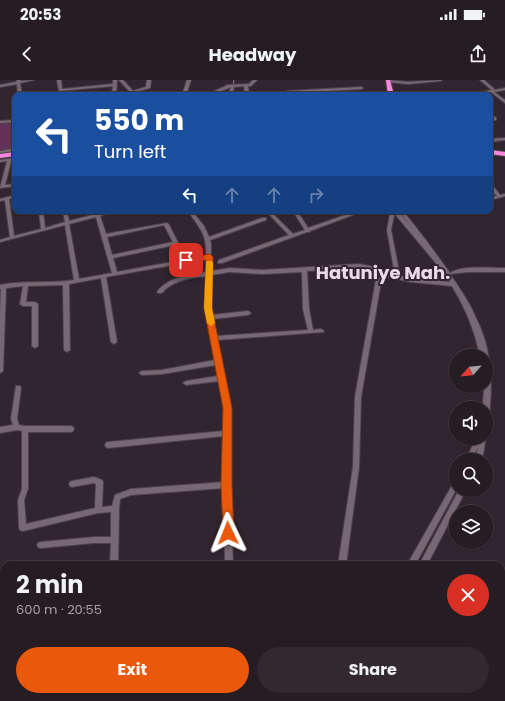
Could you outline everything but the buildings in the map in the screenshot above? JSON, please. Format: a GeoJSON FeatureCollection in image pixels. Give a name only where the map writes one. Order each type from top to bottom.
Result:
{"type":"FeatureCollection","features":[{"type":"Feature","properties":{"kind":"highway"},"geometry":{"type":"LineString","coordinates":[[387,80],[387,92]]}},
{"type":"Feature","properties":{"kind":"highway"},"geometry":{"type":"LineString","coordinates":[[387,80],[390,92]]}},
{"type":"Feature","properties":{"kind":"highway"},"geometry":{"type":"LineString","coordinates":[[493,153],[505,155]]}},
{"type":"Feature","properties":{"kind":"highway"},"geometry":{"type":"LineString","coordinates":[[0,157],[12,156]]}},
{"type":"Feature","properties":{"kind":"street"},"geometry":{"type":"LineString","coordinates":[[0,86],[18,81],[32,80]]}},
{"type":"Feature","properties":{"kind":"street"},"geometry":{"type":"LineString","coordinates":[[59,80],[60,90],[115,85]]}},
{"type":"Feature","properties":{"kind":"street"},"geometry":{"type":"LineString","coordinates":[[114,92],[115,80]]}},
{"type":"Feature","properties":{"kind":"street"},"geometry":{"type":"LineString","coordinates":[[118,80],[131,92]]}},
{"type":"Feature","properties":{"kind":"street"},"geometry":{"type":"LineString","coordinates":[[121,80],[131,92]]}},
{"type":"Feature","properties":{"kind":"street"},"geometry":{"type":"LineString","coordinates":[[135,92],[148,88],[149,80]]}},
{"type":"Feature","properties":{"kind":"street"},"geometry":{"type":"LineString","coordinates":[[185,92],[188,80]]}},
{"type":"Feature","properties":{"kind":"street"},"geometry":{"type":"LineString","coordinates":[[214,92],[233,86],[250,85],[255,80]]}},
{"type":"Feature","properties":{"kind":"street"},"geometry":{"type":"LineString","coordinates":[[387,80],[408,83],[440,80]]}},
{"type":"Feature","properties":{"kind":"street"},"geometry":{"type":"LineString","coordinates":[[482,80],[505,102]]}},
{"type":"Feature","properties":{"kind":"street"},"geometry":{"type":"LineString","coordinates":[[18,81],[20,92]]}},
{"type":"Feature","properties":{"kind":"street"},"geometry":{"type":"LineString","coordinates":[[231,92],[233,86]]}},
{"type":"Feature","properties":{"kind":"street"},"geometry":{"type":"LineString","coordinates":[[246,86],[247,92]]}},
{"type":"Feature","properties":{"kind":"street"},"geometry":{"type":"LineString","coordinates":[[287,92],[361,88]]}},
{"type":"Feature","properties":{"kind":"street"},"geometry":{"type":"LineString","coordinates":[[487,92],[504,90]]}},
{"type":"Feature","properties":{"kind":"street"},"geometry":{"type":"LineString","coordinates":[[0,122],[12,120]]}},
{"type":"Feature","properties":{"kind":"street"},"geometry":{"type":"LineString","coordinates":[[493,142],[505,140]]}},
{"type":"Feature","properties":{"kind":"street"},"geometry":{"type":"LineString","coordinates":[[0,157],[12,151]]}},
{"type":"Feature","properties":{"kind":"street"},"geometry":{"type":"LineString","coordinates":[[12,161],[1,187],[12,185]]}},
{"type":"Feature","properties":{"kind":"street"},"geometry":{"type":"LineString","coordinates":[[0,178],[5,177]]}},
{"type":"Feature","properties":{"kind":"street"},"geometry":{"type":"LineString","coordinates":[[493,189],[499,196]]}},
{"type":"Feature","properties":{"kind":"street"},"geometry":{"type":"LineString","coordinates":[[493,197],[505,195]]}},
{"type":"Feature","properties":{"kind":"street"},"geometry":{"type":"LineString","coordinates":[[0,200],[12,197]]}},
{"type":"Feature","properties":{"kind":"street"},"geometry":{"type":"LineString","coordinates":[[7,198],[12,238]]}},
{"type":"Feature","properties":{"kind":"street"},"geometry":{"type":"LineString","coordinates":[[41,214],[43,230]]}},
{"type":"Feature","properties":{"kind":"street"},"geometry":{"type":"LineString","coordinates":[[65,214],[77,281]]}},
{"type":"Feature","properties":{"kind":"street"},"geometry":{"type":"LineString","coordinates":[[0,241],[102,214]]}},
{"type":"Feature","properties":{"kind":"street"},"geometry":{"type":"LineString","coordinates":[[192,214],[208,239],[210,257],[208,308],[227,408],[229,561]]}},
{"type":"Feature","properties":{"kind":"street"},"geometry":{"type":"LineString","coordinates":[[271,214],[292,236]]}},
{"type":"Feature","properties":{"kind":"street"},"geometry":{"type":"LineString","coordinates":[[297,214],[308,231]]}},
{"type":"Feature","properties":{"kind":"street"},"geometry":{"type":"LineString","coordinates":[[209,264],[220,262],[221,260],[308,231],[353,214]]}},
{"type":"Feature","properties":{"kind":"street"},"geometry":{"type":"LineString","coordinates":[[392,214],[389,230],[399,272],[398,277]]}},
{"type":"Feature","properties":{"kind":"street"},"geometry":{"type":"LineString","coordinates":[[401,214],[454,284],[472,313],[484,349]]}},
{"type":"Feature","properties":{"kind":"street"},"geometry":{"type":"LineString","coordinates":[[402,214],[452,273],[472,301],[481,320]]}},
{"type":"Feature","properties":{"kind":"street"},"geometry":{"type":"LineString","coordinates":[[98,215],[115,274]]}},
{"type":"Feature","properties":{"kind":"street"},"geometry":{"type":"LineString","coordinates":[[208,239],[264,219]]}},
{"type":"Feature","properties":{"kind":"street"},"geometry":{"type":"LineString","coordinates":[[104,236],[165,224],[167,225],[186,260]]}},
{"type":"Feature","properties":{"kind":"street"},"geometry":{"type":"LineString","coordinates":[[111,257],[176,243]]}},
{"type":"Feature","properties":{"kind":"street"},"geometry":{"type":"LineString","coordinates":[[0,371],[2,286],[66,283],[186,260],[210,257]]}},
{"type":"Feature","properties":{"kind":"street"},"geometry":{"type":"LineString","coordinates":[[220,262],[230,270]]}},
{"type":"Feature","properties":{"kind":"street"},"geometry":{"type":"LineString","coordinates":[[160,292],[181,278],[230,270],[304,270],[359,266],[373,268],[380,274],[411,280],[454,284]]}},
{"type":"Feature","properties":{"kind":"street"},"geometry":{"type":"LineString","coordinates":[[304,270],[306,308],[311,332]]}},
{"type":"Feature","properties":{"kind":"street"},"geometry":{"type":"LineString","coordinates":[[452,273],[467,270],[505,270]]}},
{"type":"Feature","properties":{"kind":"street"},"geometry":{"type":"LineString","coordinates":[[343,561],[356,467],[358,397],[380,274]]}},
{"type":"Feature","properties":{"kind":"street"},"geometry":{"type":"LineString","coordinates":[[103,276],[114,342]]}},
{"type":"Feature","properties":{"kind":"street"},"geometry":{"type":"LineString","coordinates":[[66,283],[67,350]]}},
{"type":"Feature","properties":{"kind":"street"},"geometry":{"type":"LineString","coordinates":[[26,284],[23,304],[35,304],[35,346]]}},
{"type":"Feature","properties":{"kind":"street"},"geometry":{"type":"LineString","coordinates":[[210,317],[248,313]]}},
{"type":"Feature","properties":{"kind":"street"},"geometry":{"type":"LineString","coordinates":[[214,338],[321,331]]}},
{"type":"Feature","properties":{"kind":"street"},"geometry":{"type":"LineString","coordinates":[[142,373],[162,372],[218,362]]}},
{"type":"Feature","properties":{"kind":"street"},"geometry":{"type":"LineString","coordinates":[[186,383],[222,378]]}},
{"type":"Feature","properties":{"kind":"street"},"geometry":{"type":"LineString","coordinates":[[17,427],[14,419],[18,388]]}},
{"type":"Feature","properties":{"kind":"street"},"geometry":{"type":"LineString","coordinates":[[0,430],[17,427],[25,429],[71,429]]}},
{"type":"Feature","properties":{"kind":"street"},"geometry":{"type":"LineString","coordinates":[[25,429],[25,489],[21,500],[23,528],[98,510],[115,509]]}},
{"type":"Feature","properties":{"kind":"street"},"geometry":{"type":"LineString","coordinates":[[108,445],[228,433]]}},
{"type":"Feature","properties":{"kind":"street"},"geometry":{"type":"LineString","coordinates":[[72,484],[94,480],[100,482],[98,510]]}},
{"type":"Feature","properties":{"kind":"street"},"geometry":{"type":"LineString","coordinates":[[114,561],[115,509],[117,497],[131,492],[227,485]]}},
{"type":"Feature","properties":{"kind":"street"},"geometry":{"type":"LineString","coordinates":[[413,561],[449,497]]}},
{"type":"Feature","properties":{"kind":"street"},"geometry":{"type":"LineString","coordinates":[[425,561],[459,497]]}},
{"type":"Feature","properties":{"kind":"street"},"geometry":{"type":"LineString","coordinates":[[41,545],[94,540],[114,540]]}},
{"type":"Feature","properties":{"kind":"shaded area"},"geometry":{"type":"Polygon","coordinates":[[[0,123],[12,123],[12,149],[0,151],[0,123]]]}},
{"type":"Feature","properties":{"kind":"waterway"},"geometry":{"type":"LineString","coordinates":[[233,85],[234,80]]}},
{"type":"Feature","properties":{"kind":"waterway"},"geometry":{"type":"LineString","coordinates":[[493,142],[505,140]]}},
{"type":"Feature","properties":{"kind":"waterway"},"geometry":{"type":"LineString","coordinates":[[0,199],[12,196]]}},
{"type":"Feature","properties":{"kind":"slow traffic"},"geometry":{"type":"LineString","coordinates":[[209,263],[208,308],[211,323]]}},
{"type":"Feature","properties":{"kind":"district","name":"Hatuniye Mah."},"geometry":{"type":"Point","coordinates":[383,273]}},
{"type":"Feature","properties":{"kind":"route"},"geometry":{"type":"LineString","coordinates":[[186,260],[210,257],[208,308],[227,408],[228,533]]}}]}
